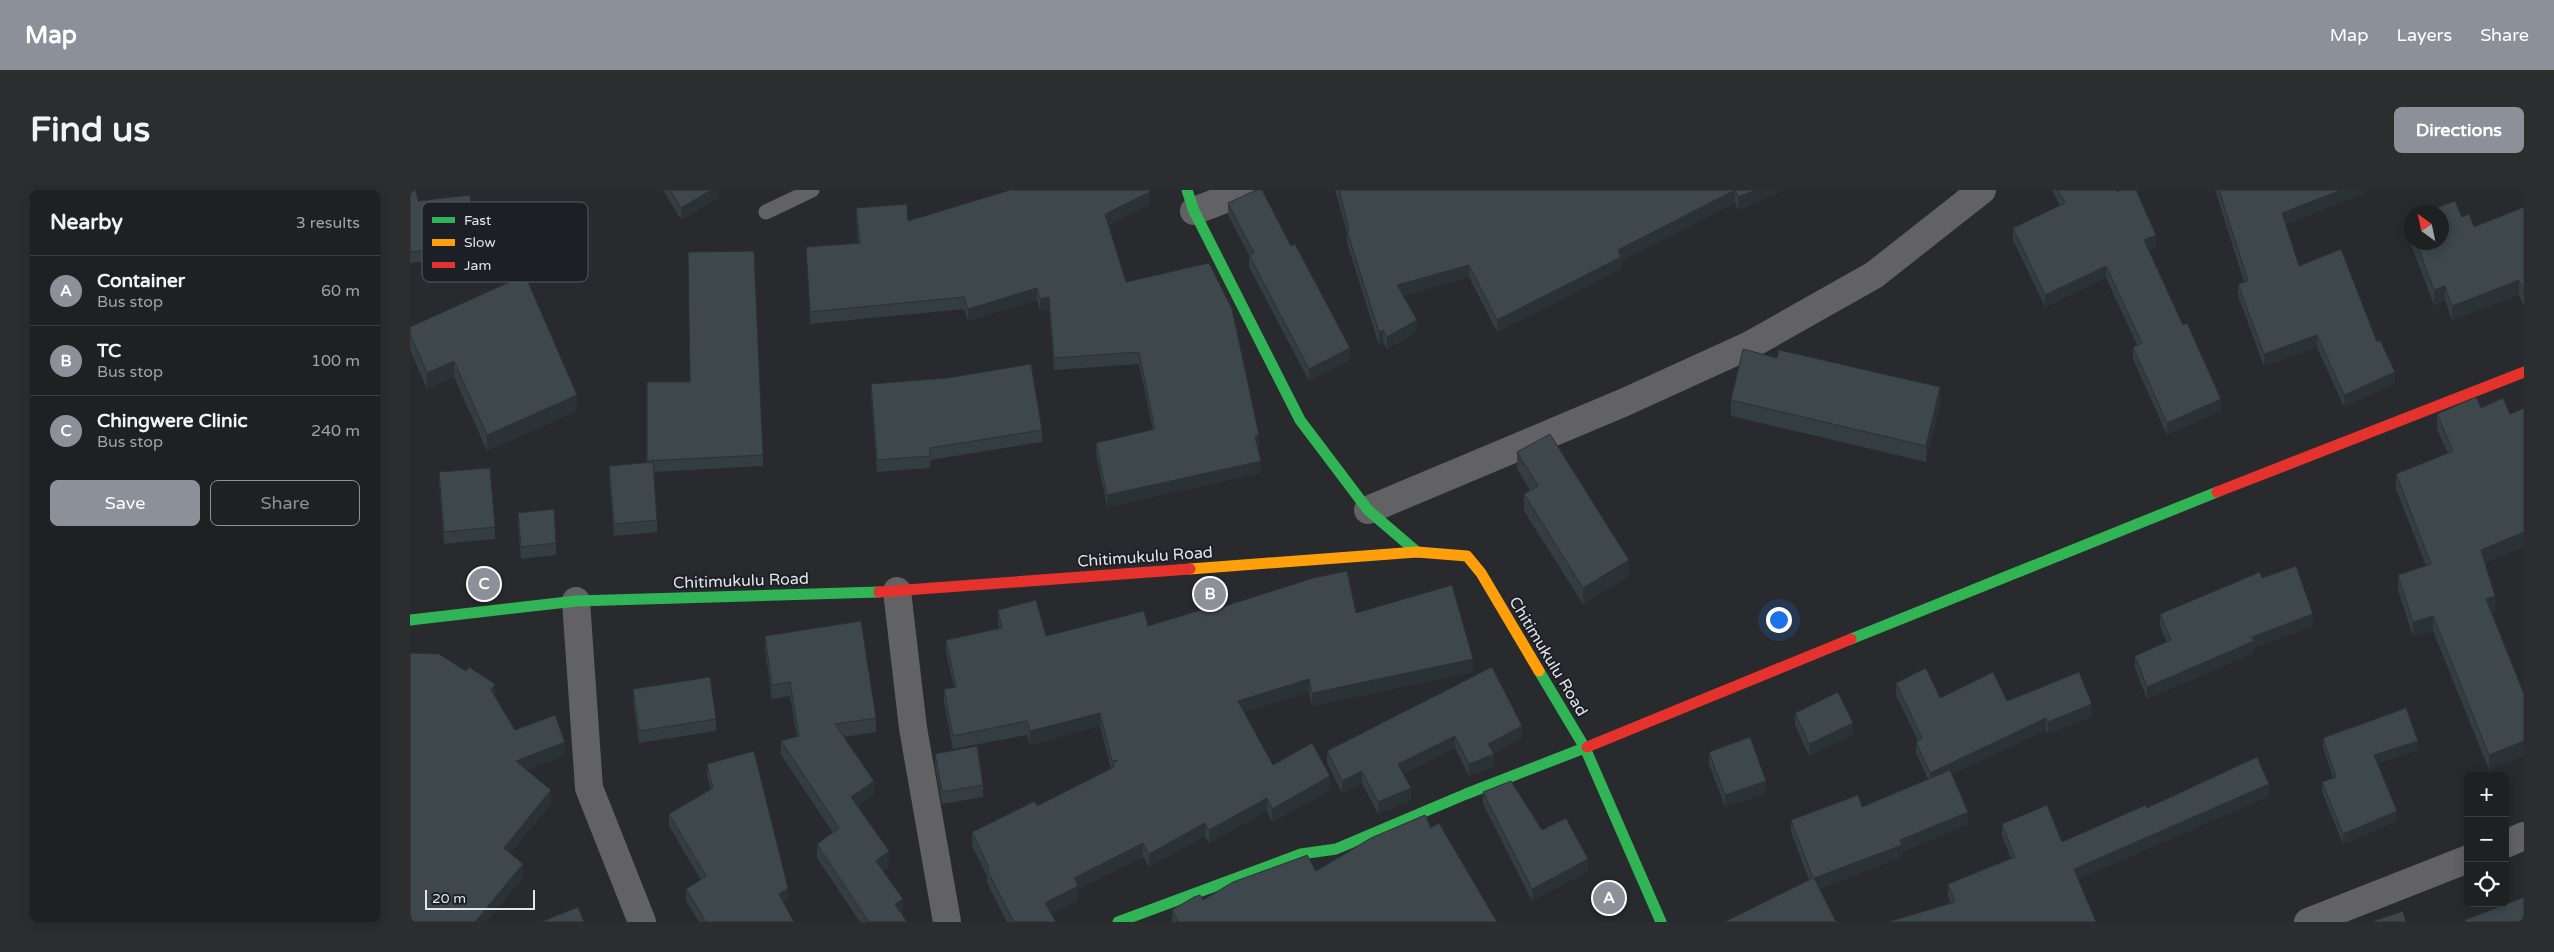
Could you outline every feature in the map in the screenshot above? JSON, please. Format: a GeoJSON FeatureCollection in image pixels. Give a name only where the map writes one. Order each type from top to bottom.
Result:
{"type":"FeatureCollection","features":[{"type":"Feature","properties":{"kind":"street"},"geometry":{"type":"LineString","coordinates":[[1249,190],[1190,201],[1300,420],[1368,510],[1418,552]]}},
{"type":"Feature","properties":{"kind":"street"},"geometry":{"type":"LineString","coordinates":[[1368,510],[1625,402],[1750,345],[1874,275],[1982,190]]}},
{"type":"Feature","properties":{"kind":"street"},"geometry":{"type":"LineString","coordinates":[[1118,922],[1301,854],[1336,849],[1466,794],[1585,748],[2090,542],[2524,372]]}},
{"type":"Feature","properties":{"kind":"street","name":"Chitimukulu Road"},"geometry":{"type":"LineString","coordinates":[[410,620],[576,601],[897,591],[1418,552],[1467,556],[1481,573],[1585,748],[1661,922]]}},
{"type":"Feature","properties":{"kind":"street"},"geometry":{"type":"LineString","coordinates":[[897,591],[913,728],[946,922]]}},
{"type":"Feature","properties":{"kind":"street"},"geometry":{"type":"LineString","coordinates":[[576,601],[589,788],[642,922]]}},
{"type":"Feature","properties":{"kind":"street"},"geometry":{"type":"LineString","coordinates":[[2509,842],[2524,836]]}},
{"type":"Feature","properties":{"kind":"street"},"geometry":{"type":"LineString","coordinates":[[2308,922],[2464,861]]}},
{"type":"Feature","properties":{"kind":"lane"},"geometry":{"type":"LineString","coordinates":[[766,212],[812,190]]}},
{"type":"Feature","properties":{"kind":"building"},"geometry":{"type":"Polygon","coordinates":[[[410,190],[416,190],[418,201],[470,195],[471,202],[422,202],[422,251],[410,252],[410,190]]]}},
{"type":"Feature","properties":{"kind":"building"},"geometry":{"type":"Polygon","coordinates":[[[670,190],[711,190],[681,208],[670,190]]]}},
{"type":"Feature","properties":{"kind":"building"},"geometry":{"type":"Polygon","coordinates":[[[1010,190],[1149,190],[1150,192],[1105,214],[1126,282],[1209,263],[1232,309],[1259,435],[1255,436],[1261,461],[1107,495],[1096,443],[1155,429],[1139,352],[1054,358],[1049,297],[1040,299],[1037,288],[968,309],[964,297],[810,312],[806,247],[860,243],[856,208],[907,204],[908,221],[1010,190]]]}},
{"type":"Feature","properties":{"kind":"building"},"geometry":{"type":"Polygon","coordinates":[[[1256,190],[1262,190],[1291,246],[1295,244],[1350,348],[1309,369],[1249,255],[1254,253],[1228,203],[1256,190]]]}},
{"type":"Feature","properties":{"kind":"building"},"geometry":{"type":"Polygon","coordinates":[[[1339,190],[1735,190],[1618,250],[1621,257],[1497,320],[1469,265],[1397,285],[1417,320],[1387,337],[1383,330],[1379,332],[1347,231],[1349,230],[1339,190]]]}},
{"type":"Feature","properties":{"kind":"building"},"geometry":{"type":"Polygon","coordinates":[[[1735,190],[1756,190],[1738,197],[1735,190]]]}},
{"type":"Feature","properties":{"kind":"building"},"geometry":{"type":"Polygon","coordinates":[[[2058,190],[2116,190],[2117,192],[2120,190],[2136,190],[2156,235],[2144,240],[2183,325],[2187,323],[2221,399],[2167,423],[2133,347],[2142,343],[2106,266],[2045,295],[2013,228],[2065,203],[2058,190]]]}},
{"type":"Feature","properties":{"kind":"building"},"geometry":{"type":"Polygon","coordinates":[[[2219,190],[2341,190],[2282,213],[2299,266],[2341,249],[2377,342],[2380,340],[2395,372],[2344,395],[2317,335],[2264,354],[2238,284],[2248,281],[2219,190]]]}},
{"type":"Feature","properties":{"kind":"building"},"geometry":{"type":"Polygon","coordinates":[[[2455,201],[2462,217],[2469,214],[2474,227],[2524,207],[2524,292],[2519,280],[2452,306],[2445,286],[2434,290],[2419,250],[2449,250],[2449,205],[2444,205],[2455,201]]]}},
{"type":"Feature","properties":{"kind":"building"},"geometry":{"type":"Polygon","coordinates":[[[754,251],[763,455],[647,461],[647,382],[690,382],[688,252],[754,251]]]}},
{"type":"Feature","properties":{"kind":"building"},"geometry":{"type":"Polygon","coordinates":[[[510,282],[528,282],[577,395],[487,435],[454,361],[427,373],[410,334],[410,327],[510,282]]]}},
{"type":"Feature","properties":{"kind":"building"},"geometry":{"type":"Polygon","coordinates":[[[1743,349],[1777,358],[1779,350],[1940,387],[1926,446],[1731,400],[1743,349]]]}},
{"type":"Feature","properties":{"kind":"building"},"geometry":{"type":"Polygon","coordinates":[[[1031,364],[1042,430],[930,448],[930,456],[877,460],[871,384],[947,378],[1031,364]]]}},
{"type":"Feature","properties":{"kind":"building"},"geometry":{"type":"Polygon","coordinates":[[[2476,397],[2481,408],[2503,398],[2510,414],[2524,408],[2524,532],[2481,550],[2495,596],[2486,599],[2524,694],[2524,741],[2489,755],[2433,616],[2413,622],[2398,575],[2431,564],[2396,474],[2453,451],[2437,414],[2476,397]]]}},
{"type":"Feature","properties":{"kind":"building"},"geometry":{"type":"Polygon","coordinates":[[[1550,434],[1629,560],[1583,588],[1524,494],[1538,486],[1517,452],[1550,434]]]}},
{"type":"Feature","properties":{"kind":"building"},"geometry":{"type":"Polygon","coordinates":[[[653,462],[657,520],[614,524],[609,466],[653,462]]]}},
{"type":"Feature","properties":{"kind":"building"},"geometry":{"type":"Polygon","coordinates":[[[490,468],[495,527],[444,532],[439,472],[490,468]]]}},
{"type":"Feature","properties":{"kind":"building"},"geometry":{"type":"Polygon","coordinates":[[[554,509],[556,543],[521,547],[518,513],[554,509]]]}},
{"type":"Feature","properties":{"kind":"building"},"geometry":{"type":"Polygon","coordinates":[[[2296,566],[2313,614],[2252,637],[2254,641],[2147,687],[2135,656],[2171,640],[2160,614],[2260,572],[2262,578],[2296,566]]]}},
{"type":"Feature","properties":{"kind":"building"},"geometry":{"type":"Polygon","coordinates":[[[1347,571],[1356,613],[1452,585],[1473,659],[1312,693],[1309,679],[1238,701],[1273,765],[1312,743],[1330,776],[1272,809],[1267,798],[1209,830],[1205,823],[1149,854],[1143,843],[1074,878],[1078,886],[1045,903],[1056,922],[1014,922],[987,870],[989,868],[972,832],[1035,801],[1037,806],[1114,767],[1113,763],[1118,760],[1112,761],[1100,713],[1030,731],[1027,721],[953,736],[944,689],[956,687],[946,640],[1002,628],[998,610],[1036,600],[1046,636],[1144,611],[1148,626],[1214,606],[1216,609],[1313,578],[1347,571]]]}},
{"type":"Feature","properties":{"kind":"building"},"geometry":{"type":"Polygon","coordinates":[[[861,621],[876,718],[835,724],[874,781],[851,797],[889,851],[876,861],[903,899],[895,904],[907,922],[869,922],[817,844],[839,828],[781,741],[799,736],[790,682],[772,685],[765,636],[861,621]]]}},
{"type":"Feature","properties":{"kind":"building"},"geometry":{"type":"Polygon","coordinates":[[[410,653],[439,654],[466,671],[469,667],[495,684],[491,690],[515,730],[555,715],[565,742],[516,761],[551,790],[504,848],[523,864],[475,922],[410,922],[410,653]]]}},
{"type":"Feature","properties":{"kind":"building"},"geometry":{"type":"Polygon","coordinates":[[[1492,667],[1522,726],[1488,744],[1494,754],[1469,764],[1455,736],[1398,764],[1411,788],[1378,802],[1362,771],[1342,781],[1327,751],[1492,667]]]}},
{"type":"Feature","properties":{"kind":"building"},"geometry":{"type":"Polygon","coordinates":[[[1926,668],[1940,698],[1993,672],[2007,701],[2079,672],[2092,704],[2048,722],[2046,718],[1930,773],[1916,742],[1922,738],[1896,683],[1926,668]]]}},
{"type":"Feature","properties":{"kind":"building"},"geometry":{"type":"Polygon","coordinates":[[[710,677],[716,719],[639,731],[633,689],[710,677]]]}},
{"type":"Feature","properties":{"kind":"building"},"geometry":{"type":"Polygon","coordinates":[[[1838,692],[1853,723],[1809,744],[1795,713],[1838,692]]]}},
{"type":"Feature","properties":{"kind":"building"},"geometry":{"type":"Polygon","coordinates":[[[2406,708],[2418,741],[2374,755],[2397,811],[2343,834],[2322,782],[2336,777],[2323,738],[2406,708]]]}},
{"type":"Feature","properties":{"kind":"building"},"geometry":{"type":"Polygon","coordinates":[[[1750,737],[1766,781],[1725,795],[1709,752],[1750,737]]]}},
{"type":"Feature","properties":{"kind":"building"},"geometry":{"type":"Polygon","coordinates":[[[977,746],[983,785],[942,792],[935,754],[977,746]]]}},
{"type":"Feature","properties":{"kind":"building"},"geometry":{"type":"Polygon","coordinates":[[[754,751],[788,888],[779,894],[794,922],[706,922],[686,889],[706,876],[669,814],[713,788],[707,764],[754,751]]]}},
{"type":"Feature","properties":{"kind":"building"},"geometry":{"type":"Polygon","coordinates":[[[2257,757],[2269,784],[2074,869],[2096,922],[1888,922],[1955,902],[1948,884],[2015,857],[2002,824],[2047,805],[2062,842],[2146,805],[2147,808],[2257,757]]]}},
{"type":"Feature","properties":{"kind":"building"},"geometry":{"type":"Polygon","coordinates":[[[1950,770],[1968,812],[1900,840],[1902,845],[1814,878],[1836,922],[1724,922],[1813,878],[1791,820],[1858,795],[1862,807],[1950,770]]]}},
{"type":"Feature","properties":{"kind":"building"},"geometry":{"type":"Polygon","coordinates":[[[1511,781],[1542,830],[1566,818],[1588,859],[1532,889],[1483,792],[1511,781]]]}},
{"type":"Feature","properties":{"kind":"building"},"geometry":{"type":"Polygon","coordinates":[[[1425,815],[1431,828],[1439,823],[1497,922],[1176,922],[1178,921],[1172,910],[1194,897],[1200,895],[1203,900],[1233,882],[1307,855],[1316,871],[1371,838],[1425,815]]]}},
{"type":"Feature","properties":{"kind":"building"},"geometry":{"type":"Polygon","coordinates":[[[2524,897],[2524,922],[2466,922],[2465,920],[2498,907],[2509,907],[2509,903],[2524,897]]]}},
{"type":"Feature","properties":{"kind":"building"},"geometry":{"type":"Polygon","coordinates":[[[578,907],[584,922],[541,922],[578,907]]]}},
{"type":"Feature","properties":{"kind":"building"},"geometry":{"type":"Polygon","coordinates":[[[2403,911],[2406,922],[2371,922],[2403,911]]]}},
{"type":"Feature","properties":{"kind":"traffic: fast"},"geometry":{"type":"LineString","coordinates":[[1187,190],[1194,211],[1300,420],[1368,510],[1417,552]]}},
{"type":"Feature","properties":{"kind":"traffic: fast"},"geometry":{"type":"LineString","coordinates":[[1851,639],[2217,492]]}},
{"type":"Feature","properties":{"kind":"traffic: fast"},"geometry":{"type":"LineString","coordinates":[[410,620],[576,601],[879,592]]}},
{"type":"Feature","properties":{"kind":"traffic: fast"},"geometry":{"type":"LineString","coordinates":[[1539,671],[1585,748],[1661,922]]}},
{"type":"Feature","properties":{"kind":"traffic: fast"},"geometry":{"type":"LineString","coordinates":[[1118,922],[1301,854],[1336,849],[1466,794],[1587,747]]}},
{"type":"Feature","properties":{"kind":"traffic: slow"},"geometry":{"type":"LineString","coordinates":[[1190,569],[1417,552],[1467,556],[1481,573],[1539,671]]}},
{"type":"Feature","properties":{"kind":"traffic: jam"},"geometry":{"type":"LineString","coordinates":[[2217,492],[2524,372]]}},
{"type":"Feature","properties":{"kind":"traffic: jam"},"geometry":{"type":"LineString","coordinates":[[879,592],[1190,569]]}},
{"type":"Feature","properties":{"kind":"traffic: jam"},"geometry":{"type":"LineString","coordinates":[[1587,747],[1851,639]]}},
{"type":"Feature","properties":{"kind":"place","name":"Chingwere Clinic"},"geometry":{"type":"Point","coordinates":[484,584]}},
{"type":"Feature","properties":{"kind":"place","name":"TC"},"geometry":{"type":"Point","coordinates":[1210,594]}},
{"type":"Feature","properties":{"kind":"place","name":"Container"},"geometry":{"type":"Point","coordinates":[1609,898]}}]}
